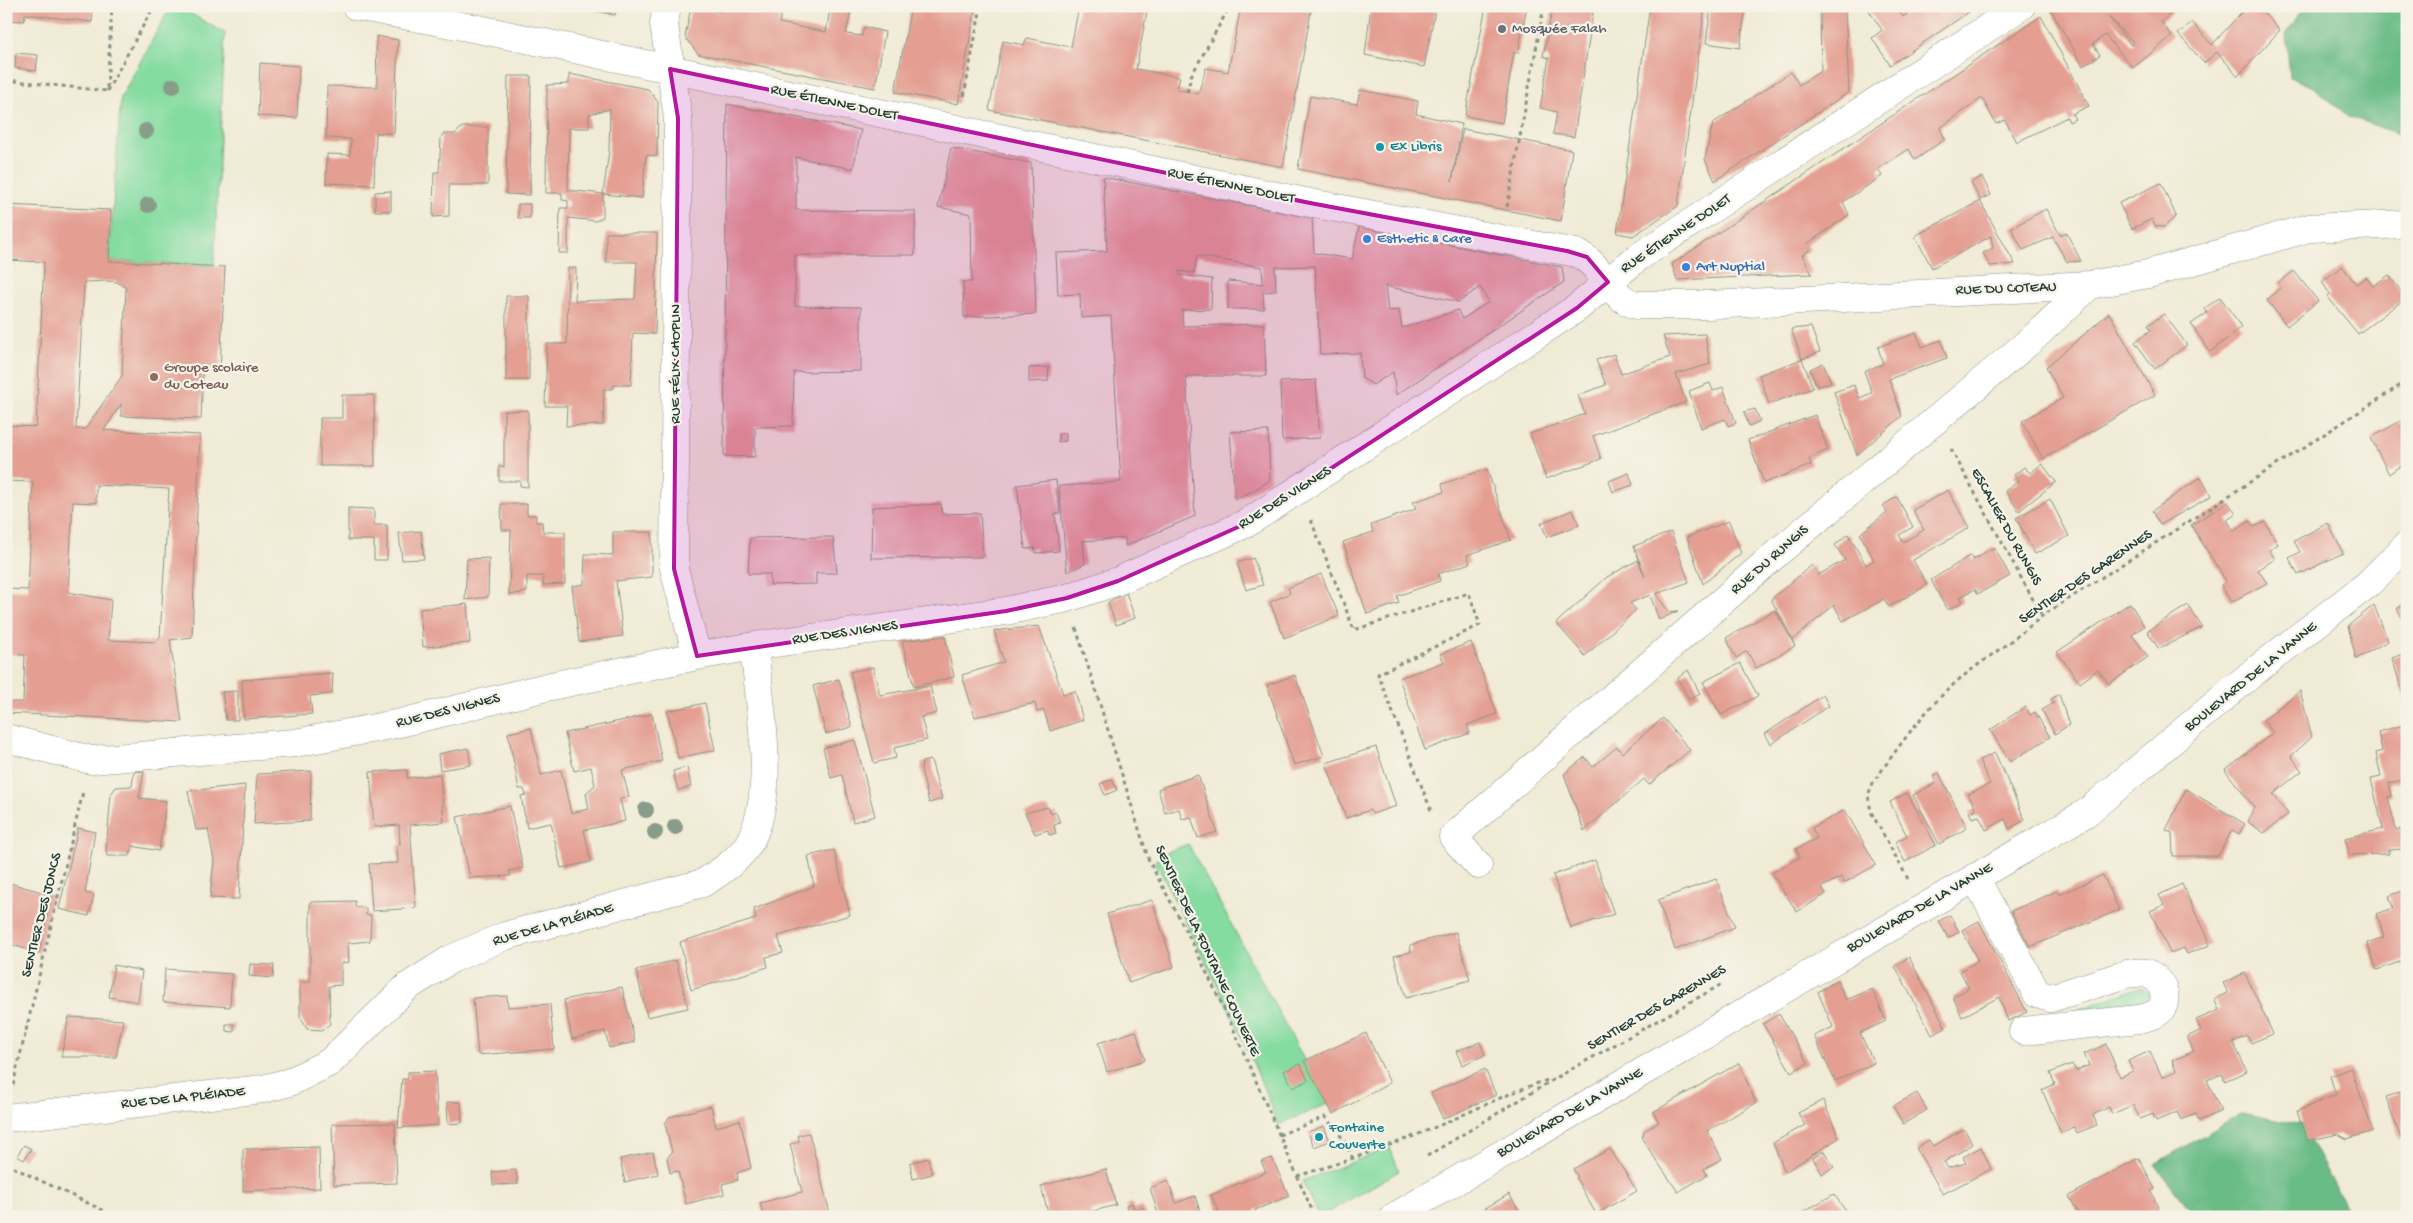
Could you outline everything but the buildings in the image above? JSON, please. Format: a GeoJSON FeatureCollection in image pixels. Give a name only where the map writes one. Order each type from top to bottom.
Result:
{"type":"FeatureCollection","features":[{"type":"Feature","properties":{"kind":"street","name":"RUE ÉTIENNE DOLET"},"geometry":{"type":"LineString","coordinates":[[356,6],[670,69],[1310,203],[1576,253],[1587,257],[1608,282],[1637,258],[2021,6]]}},
{"type":"Feature","properties":{"kind":"street","name":"RUE FÉLIX CHOPLIN"},"geometry":{"type":"LineString","coordinates":[[667,6],[664,24],[678,118],[674,569],[697,656]]}},
{"type":"Feature","properties":{"kind":"street","name":"RUE DU COTEAU"},"geometry":{"type":"LineString","coordinates":[[1608,282],[1627,303],[1660,307],[2090,286],[2148,274],[2309,228],[2407,224]]}},
{"type":"Feature","properties":{"kind":"street","name":"RUE DES VIGNES"},"geometry":{"type":"LineString","coordinates":[[6,738],[90,760],[294,743],[396,724],[551,686],[697,656],[754,646],[1006,611],[1067,598],[1118,581],[1248,524],[1577,308],[1608,282]]}},
{"type":"Feature","properties":{"kind":"street","name":"RUE DU RUNGIS"},"geometry":{"type":"LineString","coordinates":[[1478,865],[1453,837],[1776,554],[2031,340],[2090,286]]}},
{"type":"Feature","properties":{"kind":"street","name":"BOULEVARD DE LA VANNE"},"geometry":{"type":"LineString","coordinates":[[1394,1217],[2086,813],[2255,671],[2368,584],[2407,545]]}},
{"type":"Feature","properties":{"kind":"street","name":"RUE DE LA PLÉIADE"},"geometry":{"type":"LineString","coordinates":[[9,1105],[263,1089],[290,1082],[330,1062],[406,987],[452,959],[505,936],[703,883],[725,868],[749,844],[760,814],[765,777],[754,646]]}},
{"type":"Feature","properties":{"kind":"street"},"geometry":{"type":"LineString","coordinates":[[1975,877],[2037,994],[2051,998],[2127,974],[2140,972],[2152,975],[2162,986],[2165,997],[2161,1009],[2153,1016],[2023,1031]]}},
{"type":"Feature","properties":{"kind":"path"},"geometry":{"type":"LineString","coordinates":[[107,91],[112,6]]}},
{"type":"Feature","properties":{"kind":"path"},"geometry":{"type":"LineString","coordinates":[[107,91],[154,6]]}},
{"type":"Feature","properties":{"kind":"path"},"geometry":{"type":"LineString","coordinates":[[963,100],[980,6]]}},
{"type":"Feature","properties":{"kind":"path"},"geometry":{"type":"LineString","coordinates":[[1187,92],[1191,76],[1230,6]]}},
{"type":"Feature","properties":{"kind":"path"},"geometry":{"type":"LineString","coordinates":[[1506,210],[1544,6]]}},
{"type":"Feature","properties":{"kind":"path"},"geometry":{"type":"LineString","coordinates":[[6,80],[107,91]]}},
{"type":"Feature","properties":{"kind":"path","name":"SENTIER DES GARENNES"},"geometry":{"type":"LineString","coordinates":[[1900,884],[1909,881],[1871,812],[1868,795],[1873,783],[1916,723],[1960,679],[2013,642],[2042,616],[2407,382]]}},
{"type":"Feature","properties":{"kind":"path","name":"ESCALIER DU RUNGIS"},"geometry":{"type":"LineString","coordinates":[[1950,449],[2042,616]]}},
{"type":"Feature","properties":{"kind":"path"},"geometry":{"type":"LineString","coordinates":[[1311,520],[1354,630],[1469,593],[1480,625],[1378,674],[1433,815]]}},
{"type":"Feature","properties":{"kind":"path","name":"SENTIER DE LA FONTAINE COUVERTE"},"geometry":{"type":"LineString","coordinates":[[1078,632],[1149,861],[1191,940],[1315,1217]]}},
{"type":"Feature","properties":{"kind":"path","name":"SENTIER DES JONCS"},"geometry":{"type":"LineString","coordinates":[[9,1105],[85,786]]}},
{"type":"Feature","properties":{"kind":"path","name":"SENTIER DES GARENNES"},"geometry":{"type":"LineString","coordinates":[[1419,1161],[1556,1078],[1728,981]]}},
{"type":"Feature","properties":{"kind":"path"},"geometry":{"type":"LineString","coordinates":[[1298,1176],[1353,1159],[1445,1123],[1508,1093],[1556,1078]]}},
{"type":"Feature","properties":{"kind":"path"},"geometry":{"type":"LineString","coordinates":[[1279,1135],[1325,1118],[1345,1141],[1353,1159]]}},
{"type":"Feature","properties":{"kind":"path"},"geometry":{"type":"LineString","coordinates":[[6,1155],[8,1165],[117,1217]]}},
{"type":"Feature","properties":{"kind":"highlighted area"},"geometry":{"type":"Polygon","coordinates":[[[670,69],[1310,203],[1567,251],[1587,257],[1608,282],[1577,308],[1247,523],[1118,581],[1067,598],[1006,611],[697,656],[674,569],[678,118],[670,69]]]}},
{"type":"Feature","properties":{"kind":"green space"},"geometry":{"type":"Polygon","coordinates":[[[171,6],[177,6],[225,33],[214,266],[109,261],[121,97],[171,6]]]}},
{"type":"Feature","properties":{"kind":"green space"},"geometry":{"type":"Polygon","coordinates":[[[2304,6],[2407,6],[2407,137],[2348,116],[2315,88],[2290,77],[2286,35],[2304,6]]]}},
{"type":"Feature","properties":{"kind":"green space"},"geometry":{"type":"Polygon","coordinates":[[[1188,844],[1328,1104],[1278,1125],[1236,1024],[1155,861],[1167,852],[1188,844]]]}},
{"type":"Feature","properties":{"kind":"green space"},"geometry":{"type":"Polygon","coordinates":[[[2140,987],[2149,994],[2147,1005],[2067,1014],[2140,987]]]}},
{"type":"Feature","properties":{"kind":"green space"},"geometry":{"type":"Polygon","coordinates":[[[2241,1113],[2302,1125],[2351,1217],[2196,1217],[2155,1164],[2241,1113]]]}},
{"type":"Feature","properties":{"kind":"green space"},"geometry":{"type":"Polygon","coordinates":[[[1390,1148],[1399,1171],[1320,1217],[1302,1181],[1390,1148]]]}},
{"type":"Feature","properties":{"kind":"place","name":"Mosquée Falah"},"geometry":{"type":"Point","coordinates":[1502,29]}},
{"type":"Feature","properties":{"kind":"place","name":"Ex Libris"},"geometry":{"type":"Point","coordinates":[1380,147]}},
{"type":"Feature","properties":{"kind":"place","name":"Esthetic & Care"},"geometry":{"type":"Point","coordinates":[1367,239]}},
{"type":"Feature","properties":{"kind":"place","name":"Art Nuptial"},"geometry":{"type":"Point","coordinates":[1686,267]}},
{"type":"Feature","properties":{"kind":"place","name":"Groupe scolaire du Coteau"},"geometry":{"type":"Point","coordinates":[154,377]}},
{"type":"Feature","properties":{"kind":"place","name":"Fontaine Couverte"},"geometry":{"type":"Point","coordinates":[1319,1137]}}]}
